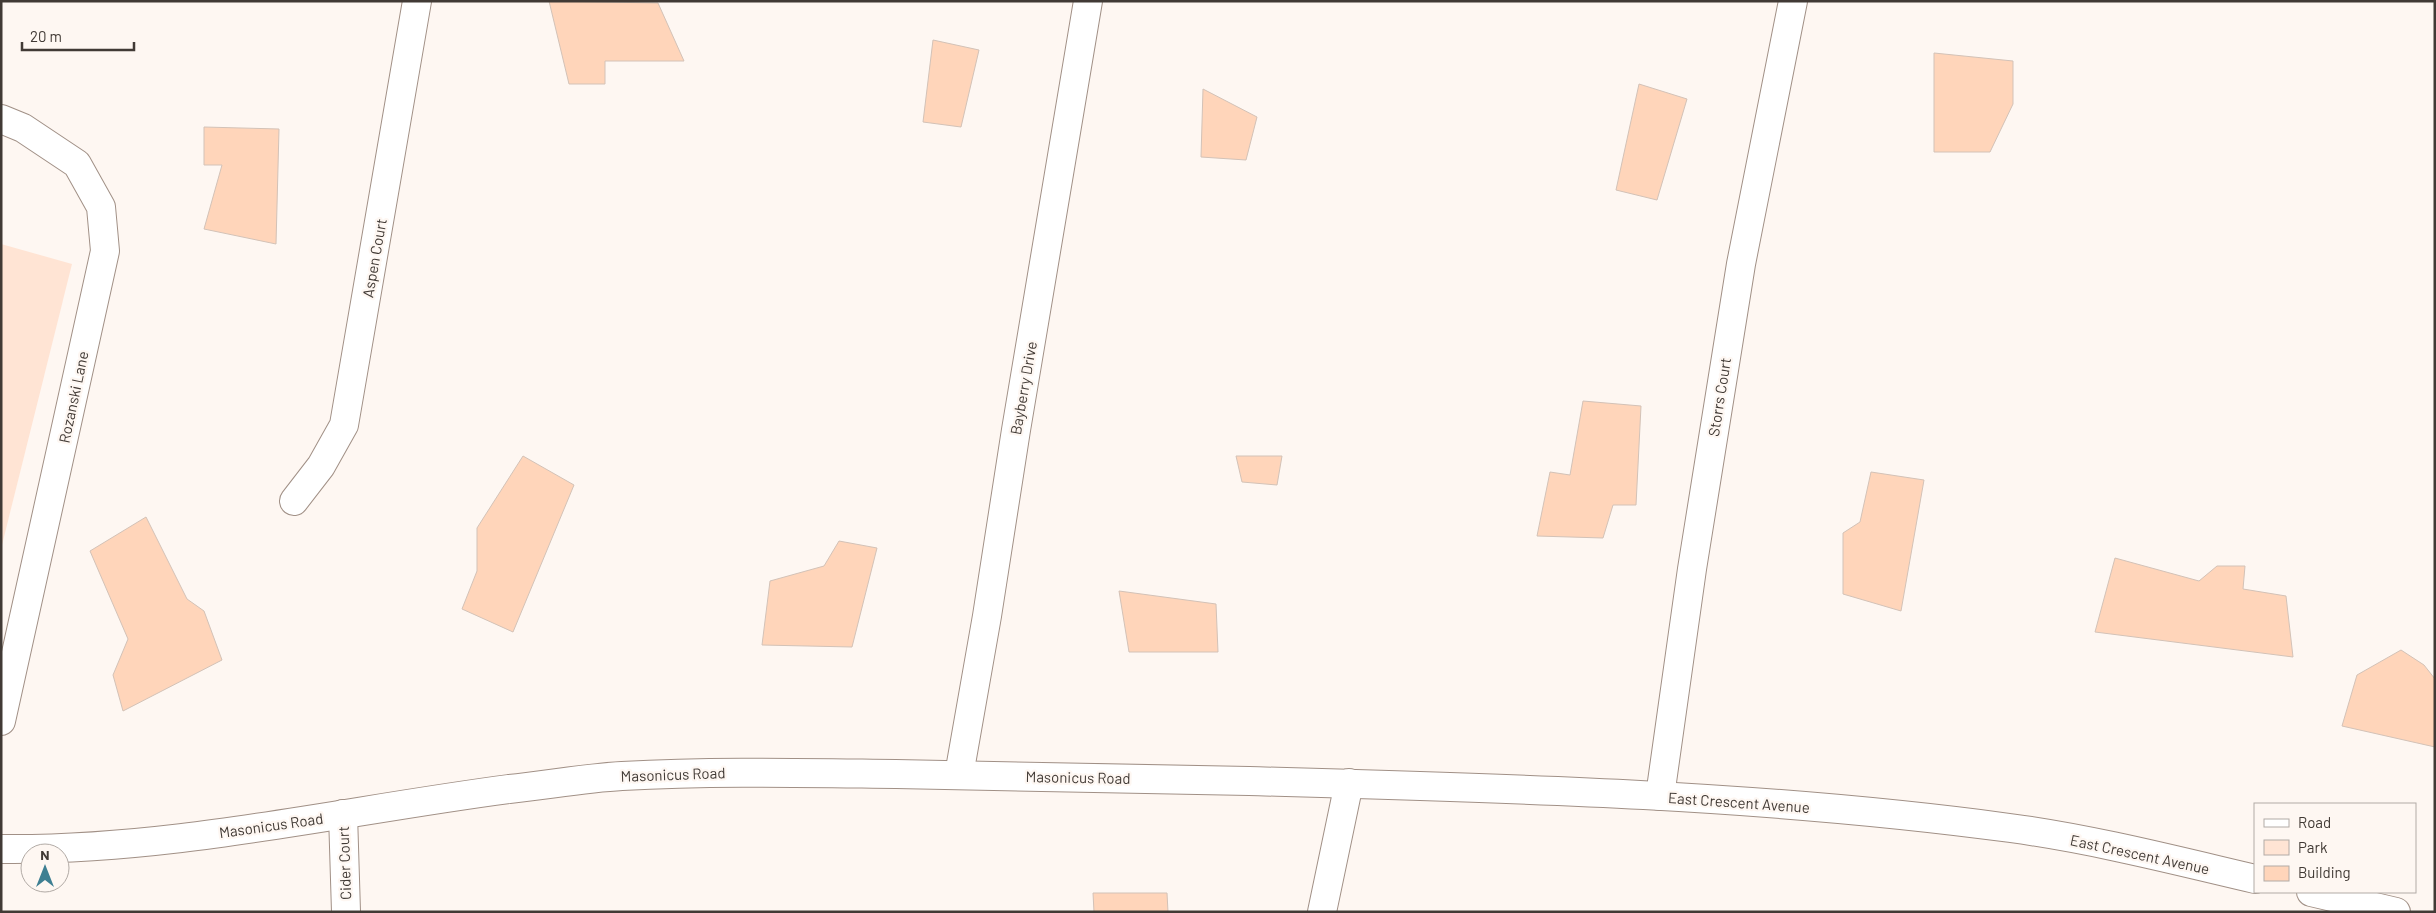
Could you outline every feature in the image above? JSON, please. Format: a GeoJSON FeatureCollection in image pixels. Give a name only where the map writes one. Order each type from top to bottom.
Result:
{"type":"FeatureCollection","features":[{"type":"Feature","properties":{"kind":"street","name":"Aspen Court"},"geometry":{"type":"LineString","coordinates":[[294,501],[321,466],[344,425],[417,1]]}},
{"type":"Feature","properties":{"kind":"street","name":"Bayberry Drive"},"geometry":{"type":"LineString","coordinates":[[958,775],[987,616],[1016,430],[1088,1]]}},
{"type":"Feature","properties":{"kind":"street","name":"Storrs Court"},"geometry":{"type":"LineString","coordinates":[[1660,796],[1692,569],[1741,264],[1793,1]]}},
{"type":"Feature","properties":{"kind":"street","name":"Rozanski Lane"},"geometry":{"type":"LineString","coordinates":[[1,119],[24,128],[77,164],[101,207],[105,251],[1,721]]}},
{"type":"Feature","properties":{"kind":"street","name":"Masonicus Road"},"geometry":{"type":"LineString","coordinates":[[1,849],[107,846],[343,814],[418,801],[616,776],[731,772],[1081,776],[1349,783]]}},
{"type":"Feature","properties":{"kind":"street","name":"East Crescent Avenue"},"geometry":{"type":"LineString","coordinates":[[1349,783],[1660,796],[1885,813],[2015,829],[2105,845],[2254,878]]}},
{"type":"Feature","properties":{"kind":"street"},"geometry":{"type":"LineString","coordinates":[[1322,912],[1349,783]]}},
{"type":"Feature","properties":{"kind":"street","name":"Cider Court"},"geometry":{"type":"LineString","coordinates":[[343,814],[346,912]]}},
{"type":"Feature","properties":{"kind":"street"},"geometry":{"type":"LineString","coordinates":[[2315,893],[2396,912]]}},
{"type":"Feature","properties":{"kind":"green space"},"geometry":{"type":"Polygon","coordinates":[[[1,244],[72,264],[1,549],[1,244]]]}},
{"type":"Feature","properties":{"kind":"building"},"geometry":{"type":"Polygon","coordinates":[[[549,1],[658,3],[684,61],[605,61],[605,84],[569,84],[549,1]]]}},
{"type":"Feature","properties":{"kind":"building"},"geometry":{"type":"Polygon","coordinates":[[[933,40],[979,50],[961,127],[923,122],[933,40]]]}},
{"type":"Feature","properties":{"kind":"building"},"geometry":{"type":"Polygon","coordinates":[[[1934,53],[2013,61],[2013,104],[1990,152],[1934,152],[1934,53]]]}},
{"type":"Feature","properties":{"kind":"building"},"geometry":{"type":"Polygon","coordinates":[[[1639,84],[1687,99],[1657,200],[1616,190],[1639,84]]]}},
{"type":"Feature","properties":{"kind":"building"},"geometry":{"type":"Polygon","coordinates":[[[1203,89],[1257,117],[1246,160],[1201,157],[1203,89]]]}},
{"type":"Feature","properties":{"kind":"building"},"geometry":{"type":"Polygon","coordinates":[[[204,127],[279,129],[276,244],[204,229],[222,165],[204,165],[204,127]]]}},
{"type":"Feature","properties":{"kind":"building"},"geometry":{"type":"Polygon","coordinates":[[[1583,401],[1641,406],[1636,505],[1613,505],[1603,538],[1537,536],[1550,472],[1570,475],[1583,401]]]}},
{"type":"Feature","properties":{"kind":"building"},"geometry":{"type":"Polygon","coordinates":[[[523,456],[574,485],[513,632],[462,609],[477,571],[477,528],[523,456]]]}},
{"type":"Feature","properties":{"kind":"building"},"geometry":{"type":"Polygon","coordinates":[[[1236,456],[1282,456],[1277,485],[1242,482],[1236,456]]]}},
{"type":"Feature","properties":{"kind":"building"},"geometry":{"type":"Polygon","coordinates":[[[1871,472],[1924,480],[1901,611],[1843,594],[1843,533],[1860,522],[1871,472]]]}},
{"type":"Feature","properties":{"kind":"building"},"geometry":{"type":"Polygon","coordinates":[[[146,517],[187,599],[204,611],[222,660],[123,711],[113,675],[128,639],[90,551],[146,517]]]}},
{"type":"Feature","properties":{"kind":"building"},"geometry":{"type":"Polygon","coordinates":[[[839,541],[877,548],[852,647],[762,645],[770,581],[824,566],[839,541]]]}},
{"type":"Feature","properties":{"kind":"building"},"geometry":{"type":"Polygon","coordinates":[[[2115,558],[2199,581],[2217,566],[2245,566],[2243,589],[2286,596],[2293,657],[2095,632],[2115,558]]]}},
{"type":"Feature","properties":{"kind":"building"},"geometry":{"type":"Polygon","coordinates":[[[1119,591],[1216,604],[1218,652],[1129,652],[1119,591]]]}},
{"type":"Feature","properties":{"kind":"building"},"geometry":{"type":"Polygon","coordinates":[[[2401,650],[2424,665],[2435,679],[2435,747],[2342,726],[2357,675],[2401,650]]]}},
{"type":"Feature","properties":{"kind":"building"},"geometry":{"type":"Polygon","coordinates":[[[1093,893],[1167,893],[1168,912],[1094,912],[1093,893]]]}}]}
